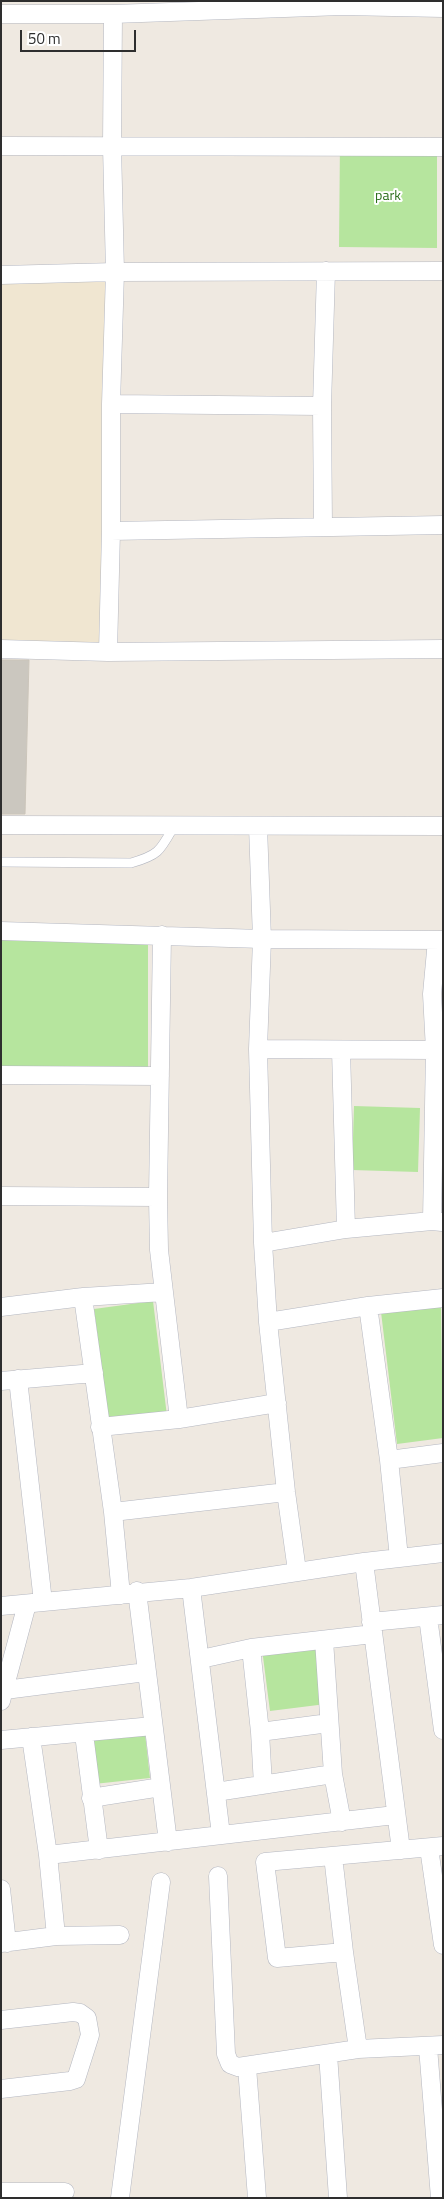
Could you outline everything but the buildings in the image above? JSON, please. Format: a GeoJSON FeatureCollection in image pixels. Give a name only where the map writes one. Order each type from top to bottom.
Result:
{"type":"FeatureCollection","features":[{"type":"Feature","properties":{"kind":"street"},"geometry":{"type":"LineString","coordinates":[[1,14],[113,14],[210,6],[335,4],[443,8],[443,19]]}},
{"type":"Feature","properties":{"kind":"street"},"geometry":{"type":"LineString","coordinates":[[108,652],[111,531],[111,404],[115,272],[112,146],[113,14]]}},
{"type":"Feature","properties":{"kind":"street"},"geometry":{"type":"LineString","coordinates":[[1,146],[443,147]]}},
{"type":"Feature","properties":{"kind":"street"},"geometry":{"type":"LineString","coordinates":[[323,527],[322,406],[326,271]]}},
{"type":"Feature","properties":{"kind":"street"},"geometry":{"type":"LineString","coordinates":[[1,275],[115,272],[443,271]]}},
{"type":"Feature","properties":{"kind":"street"},"geometry":{"type":"LineString","coordinates":[[111,404],[322,406]]}},
{"type":"Feature","properties":{"kind":"street"},"geometry":{"type":"LineString","coordinates":[[111,531],[443,525]]}},
{"type":"Feature","properties":{"kind":"street"},"geometry":{"type":"LineString","coordinates":[[1,649],[108,652],[443,649]]}},
{"type":"Feature","properties":{"kind":"street"},"geometry":{"type":"LineString","coordinates":[[1,825],[443,826]]}},
{"type":"Feature","properties":{"kind":"street"},"geometry":{"type":"LineString","coordinates":[[258,826],[262,939],[258,1049],[263,1243],[268,1322],[286,1492],[298,1571]]}},
{"type":"Feature","properties":{"kind":"street"},"geometry":{"type":"LineString","coordinates":[[1,931],[262,939],[440,940],[432,994],[435,1050],[437,1221],[346,1229],[263,1243]]}},
{"type":"Feature","properties":{"kind":"street"},"geometry":{"type":"LineString","coordinates":[[162,935],[158,1197],[159,1250],[179,1420]]}},
{"type":"Feature","properties":{"kind":"street"},"geometry":{"type":"LineString","coordinates":[[258,1049],[435,1050]]}},
{"type":"Feature","properties":{"kind":"street"},"geometry":{"type":"LineString","coordinates":[[341,1050],[346,1229]]}},
{"type":"Feature","properties":{"kind":"street"},"geometry":{"type":"LineString","coordinates":[[1,1075],[160,1076]]}},
{"type":"Feature","properties":{"kind":"street"},"geometry":{"type":"LineString","coordinates":[[1,1196],[158,1197]]}},
{"type":"Feature","properties":{"kind":"street"},"geometry":{"type":"LineString","coordinates":[[1,1307],[83,1297],[164,1292]]}},
{"type":"Feature","properties":{"kind":"street"},"geometry":{"type":"LineString","coordinates":[[83,1297],[113,1512],[146,1672],[168,1842]]}},
{"type":"Feature","properties":{"kind":"street"},"geometry":{"type":"LineString","coordinates":[[268,1322],[368,1306],[443,1298]]}},
{"type":"Feature","properties":{"kind":"street"},"geometry":{"type":"LineString","coordinates":[[368,1306],[389,1460],[399,1558]]}},
{"type":"Feature","properties":{"kind":"street"},"geometry":{"type":"LineString","coordinates":[[94,1373],[10,1380],[35,1603],[3,1696],[146,1672]]}},
{"type":"Feature","properties":{"kind":"street"},"geometry":{"type":"LineString","coordinates":[[100,1427],[179,1420],[277,1403]]}},
{"type":"Feature","properties":{"kind":"street"},"geometry":{"type":"LineString","coordinates":[[389,1460],[443,1454]]}},
{"type":"Feature","properties":{"kind":"street"},"geometry":{"type":"LineString","coordinates":[[113,1512],[286,1492]]}},
{"type":"Feature","properties":{"kind":"street"},"geometry":{"type":"LineString","coordinates":[[1,1606],[191,1588],[298,1571],[443,1553]]}},
{"type":"Feature","properties":{"kind":"street"},"geometry":{"type":"LineString","coordinates":[[364,1562],[400,1850]]}},
{"type":"Feature","properties":{"kind":"street"},"geometry":{"type":"LineString","coordinates":[[191,1588],[221,1835]]}},
{"type":"Feature","properties":{"kind":"street"},"geometry":{"type":"LineString","coordinates":[[201,1658],[252,1648],[324,1640],[372,1628],[435,1616],[443,1730]]}},
{"type":"Feature","properties":{"kind":"street"},"geometry":{"type":"LineString","coordinates":[[324,1640],[334,1774],[342,1822]]}},
{"type":"Feature","properties":{"kind":"street"},"geometry":{"type":"LineString","coordinates":[[252,1648],[263,1784]]}},
{"type":"Feature","properties":{"kind":"street"},"geometry":{"type":"LineString","coordinates":[[260,1732],[329,1723]]}},
{"type":"Feature","properties":{"kind":"street"},"geometry":{"type":"LineString","coordinates":[[1,1740],[84,1734],[153,1726]]}},
{"type":"Feature","properties":{"kind":"street"},"geometry":{"type":"LineString","coordinates":[[84,1734],[99,1850]]}},
{"type":"Feature","properties":{"kind":"street"},"geometry":{"type":"LineString","coordinates":[[31,1738],[48,1855],[56,1936]]}},
{"type":"Feature","properties":{"kind":"street"},"geometry":{"type":"LineString","coordinates":[[216,1792],[334,1774]]}},
{"type":"Feature","properties":{"kind":"street"},"geometry":{"type":"LineString","coordinates":[[91,1798],[161,1787]]}},
{"type":"Feature","properties":{"kind":"street"},"geometry":{"type":"LineString","coordinates":[[48,1855],[396,1815]]}},
{"type":"Feature","properties":{"kind":"street"},"geometry":{"type":"LineString","coordinates":[[344,1952],[277,1958],[265,1862],[436,1847],[443,1945]]}},
{"type":"Feature","properties":{"kind":"street"},"geometry":{"type":"LineString","coordinates":[[334,1856],[344,1952],[358,2049]]}},
{"type":"Feature","properties":{"kind":"street"},"geometry":{"type":"LineString","coordinates":[[218,1876],[226,2054],[230,2064],[238,2067],[247,2066],[358,2049],[435,2046],[440,2198]]}},
{"type":"Feature","properties":{"kind":"street"},"geometry":{"type":"LineString","coordinates":[[120,2198],[162,1882]]}},
{"type":"Feature","properties":{"kind":"street"},"geometry":{"type":"LineString","coordinates":[[1,1889],[4,1943],[56,1936],[120,1935]]}},
{"type":"Feature","properties":{"kind":"street"},"geometry":{"type":"LineString","coordinates":[[1,2020],[73,2012],[80,2013],[87,2018],[90,2026],[90,2035],[76,2079],[1,2089]]}},
{"type":"Feature","properties":{"kind":"street"},"geometry":{"type":"LineString","coordinates":[[328,2054],[338,2198]]}},
{"type":"Feature","properties":{"kind":"street"},"geometry":{"type":"LineString","coordinates":[[247,2066],[257,2198]]}},
{"type":"Feature","properties":{"kind":"street"},"geometry":{"type":"LineString","coordinates":[[1,2192],[65,2192]]}},
{"type":"Feature","properties":{"kind":"lane"},"geometry":{"type":"LineString","coordinates":[[1,862],[130,863],[150,857],[161,849],[174,826]]}},
{"type":"Feature","properties":{"kind":"shaded area"},"geometry":{"type":"Polygon","coordinates":[[[109,272],[104,648],[1,643],[1,278],[109,272]]]}},
{"type":"Feature","properties":{"kind":"green space","name":"park"},"geometry":{"type":"Polygon","coordinates":[[[340,141],[437,142],[437,248],[339,247],[340,141]]]}},
{"type":"Feature","properties":{"kind":"green space"},"geometry":{"type":"Polygon","coordinates":[[[1,929],[148,929],[148,1068],[1,1068],[1,929]]]}},
{"type":"Feature","properties":{"kind":"green space"},"geometry":{"type":"Polygon","coordinates":[[[354,1106],[420,1108],[418,1172],[352,1170],[354,1106]]]}},
{"type":"Feature","properties":{"kind":"green space"},"geometry":{"type":"Polygon","coordinates":[[[153,1301],[167,1416],[109,1423],[94,1309],[153,1301]]]}},
{"type":"Feature","properties":{"kind":"green space"},"geometry":{"type":"Polygon","coordinates":[[[441,1305],[443,1438],[397,1444],[381,1312],[441,1305]]]}},
{"type":"Feature","properties":{"kind":"green space"},"geometry":{"type":"Polygon","coordinates":[[[318,1641],[326,1704],[270,1711],[262,1649],[318,1641]]]}},
{"type":"Feature","properties":{"kind":"green space"},"geometry":{"type":"Polygon","coordinates":[[[144,1724],[150,1778],[94,1784],[88,1731],[144,1724]]]}}]}
